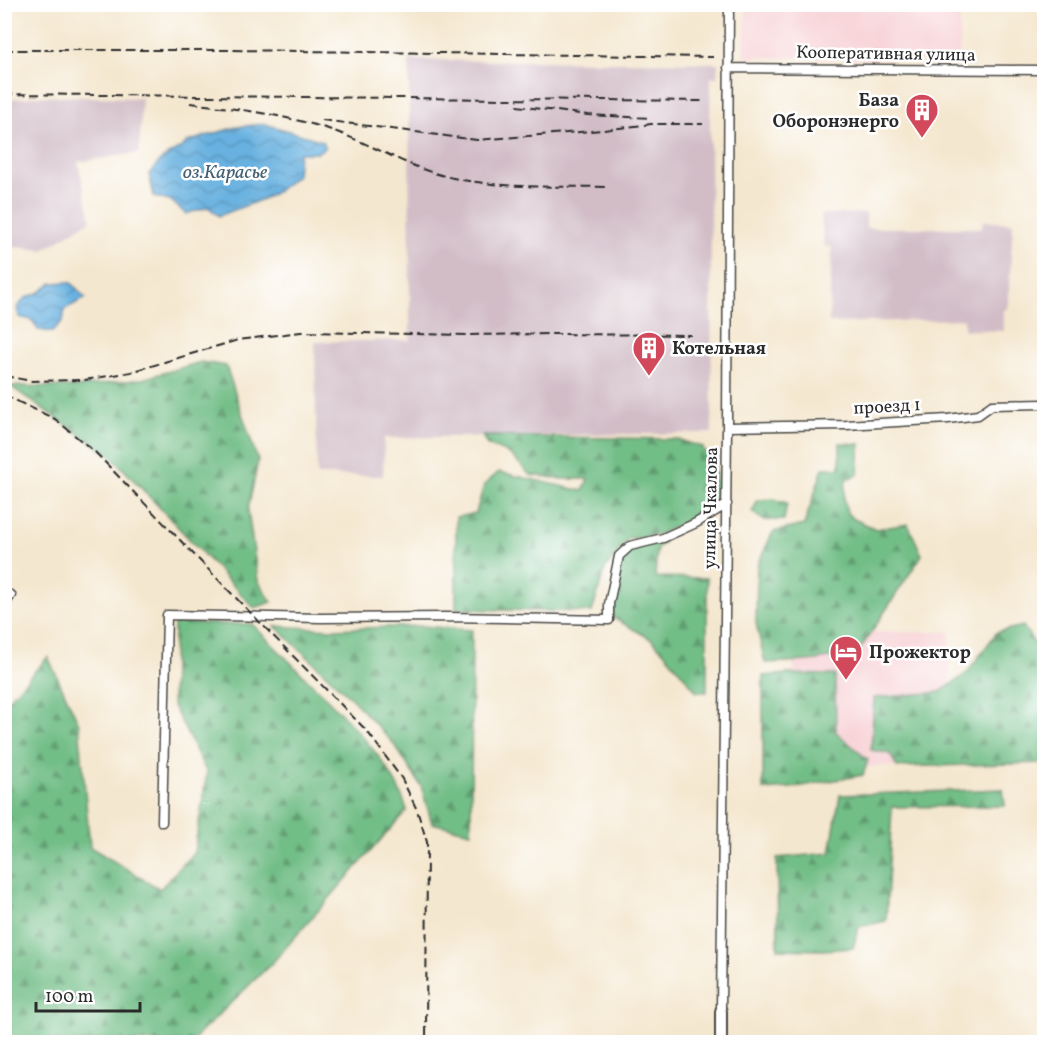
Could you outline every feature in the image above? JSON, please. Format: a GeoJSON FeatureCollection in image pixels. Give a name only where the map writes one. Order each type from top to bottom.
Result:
{"type":"FeatureCollection","features":[{"type":"Feature","properties":{"kind":"street","name":"улица Чкалова"},"geometry":{"type":"LineString","coordinates":[[721,1011],[729,4]]}},
{"type":"Feature","properties":{"kind":"street","name":"Кооперативная улица"},"geometry":{"type":"LineString","coordinates":[[728,68],[1044,70]]}},
{"type":"Feature","properties":{"kind":"street","name":"проезд 1"},"geometry":{"type":"LineString","coordinates":[[727,427],[846,425],[948,419],[978,415],[992,405],[1044,404]]}},
{"type":"Feature","properties":{"kind":"street"},"geometry":{"type":"LineString","coordinates":[[162,822],[167,615],[609,620],[609,604],[619,556],[630,546],[663,538],[696,523],[726,504]]}},
{"type":"Feature","properties":{"kind":"street"},"geometry":{"type":"LineString","coordinates":[[4,606],[11,595]]}},
{"type":"Feature","properties":{"kind":"street"},"geometry":{"type":"LineString","coordinates":[[721,1011],[721,1042]]}},
{"type":"Feature","properties":{"kind":"shaded area"},"geometry":{"type":"Polygon","coordinates":[[[746,5],[960,5],[960,61],[744,57],[746,5]]]}},
{"type":"Feature","properties":{"kind":"shaded area"},"geometry":{"type":"Polygon","coordinates":[[[409,60],[718,63],[717,77],[711,77],[710,115],[712,433],[384,438],[383,476],[317,475],[315,342],[410,340],[409,60]]]}},
{"type":"Feature","properties":{"kind":"shaded area"},"geometry":{"type":"Polygon","coordinates":[[[33,96],[142,98],[139,153],[78,162],[91,220],[43,250],[5,246],[5,99],[33,96]]]}},
{"type":"Feature","properties":{"kind":"shaded area"},"geometry":{"type":"Polygon","coordinates":[[[866,213],[866,228],[982,228],[983,221],[1013,223],[1008,306],[1004,310],[1004,331],[964,330],[964,319],[829,323],[832,247],[824,246],[821,214],[866,213]]]}},
{"type":"Feature","properties":{"kind":"shaded area"},"geometry":{"type":"Polygon","coordinates":[[[794,632],[950,632],[946,765],[794,768],[794,632]]]}},
{"type":"Feature","properties":{"kind":"green space"},"geometry":{"type":"Polygon","coordinates":[[[201,362],[226,366],[258,461],[248,510],[258,581],[272,602],[254,608],[111,456],[10,386],[78,387],[142,379],[201,362]]]}},
{"type":"Feature","properties":{"kind":"green space"},"geometry":{"type":"Polygon","coordinates":[[[482,436],[676,439],[702,447],[715,466],[718,493],[706,512],[660,534],[628,539],[605,569],[592,612],[456,609],[456,517],[476,513],[484,485],[499,472],[583,491],[588,479],[530,475],[510,454],[487,445],[482,436]]]}},
{"type":"Feature","properties":{"kind":"green space"},"geometry":{"type":"Polygon","coordinates":[[[840,443],[860,444],[858,475],[846,479],[844,498],[847,513],[854,519],[876,529],[908,524],[922,555],[857,654],[809,661],[765,663],[756,623],[757,566],[773,532],[804,525],[823,468],[840,468],[840,443]]]}},
{"type":"Feature","properties":{"kind":"green space"},"geometry":{"type":"Polygon","coordinates":[[[774,499],[787,503],[784,520],[763,520],[752,512],[758,500],[774,499]]]}},
{"type":"Feature","properties":{"kind":"green space"},"geometry":{"type":"Polygon","coordinates":[[[664,541],[657,548],[655,577],[707,578],[707,692],[697,692],[651,639],[612,617],[613,597],[621,559],[631,548],[664,541]]]}},
{"type":"Feature","properties":{"kind":"green space"},"geometry":{"type":"Polygon","coordinates":[[[174,623],[252,624],[330,702],[375,752],[394,779],[407,810],[274,961],[191,1042],[5,1042],[5,703],[48,657],[79,724],[90,847],[160,889],[194,852],[207,773],[172,704],[174,623]]]}},
{"type":"Feature","properties":{"kind":"green space"},"geometry":{"type":"Polygon","coordinates":[[[275,626],[331,629],[422,626],[472,630],[471,832],[432,823],[421,786],[394,744],[348,695],[275,626]]]}},
{"type":"Feature","properties":{"kind":"green space"},"geometry":{"type":"Polygon","coordinates":[[[1023,626],[1044,658],[1044,763],[897,767],[890,754],[871,750],[874,698],[940,692],[967,673],[997,632],[1023,626]]]}},
{"type":"Feature","properties":{"kind":"green space"},"geometry":{"type":"Polygon","coordinates":[[[835,675],[836,732],[868,760],[863,775],[791,788],[763,790],[763,676],[835,675]]]}},
{"type":"Feature","properties":{"kind":"green space"},"geometry":{"type":"Polygon","coordinates":[[[1003,789],[1005,806],[892,807],[886,921],[859,927],[853,948],[778,949],[777,858],[830,853],[840,795],[1003,789]]]}},
{"type":"Feature","properties":{"kind":"water","name":"оз.Карасье"},"geometry":{"type":"Polygon","coordinates":[[[265,124],[323,141],[325,147],[317,153],[299,153],[297,175],[278,191],[219,216],[208,207],[186,214],[170,200],[154,197],[149,174],[163,158],[187,142],[236,127],[265,124]]]}},
{"type":"Feature","properties":{"kind":"water"},"geometry":{"type":"Polygon","coordinates":[[[69,282],[86,298],[65,309],[63,321],[52,332],[38,330],[32,320],[19,317],[17,308],[25,298],[40,292],[52,283],[69,282]]]}},
{"type":"Feature","properties":{"kind":"railway"},"geometry":{"type":"LineString","coordinates":[[4,50],[231,50],[713,57]]}},
{"type":"Feature","properties":{"kind":"railway"},"geometry":{"type":"LineString","coordinates":[[4,94],[703,101]]}},
{"type":"Feature","properties":{"kind":"railway"},"geometry":{"type":"LineString","coordinates":[[190,103],[263,113],[317,125],[422,169],[472,182],[550,187],[608,187]]}},
{"type":"Feature","properties":{"kind":"railway"},"geometry":{"type":"LineString","coordinates":[[517,106],[588,115],[651,118]]}},
{"type":"Feature","properties":{"kind":"railway"},"geometry":{"type":"LineString","coordinates":[[322,120],[477,140],[651,124],[703,124]]}},
{"type":"Feature","properties":{"kind":"railway"},"geometry":{"type":"LineString","coordinates":[[4,376],[32,381],[85,380],[131,372],[238,340],[301,332],[691,335]]}},
{"type":"Feature","properties":{"kind":"railway"},"geometry":{"type":"LineString","coordinates":[[4,395],[55,419],[95,452],[367,731],[402,779],[417,810],[427,842],[426,1042]]}},
{"type":"Feature","properties":{"kind":"place","name":"База Оборонэнерго"},"geometry":{"type":"Point","coordinates":[922,139]}},
{"type":"Feature","properties":{"kind":"place","name":"Котельная"},"geometry":{"type":"Point","coordinates":[649,377]}},
{"type":"Feature","properties":{"kind":"place","name":"Прожектор"},"geometry":{"type":"Point","coordinates":[846,681]}}]}
